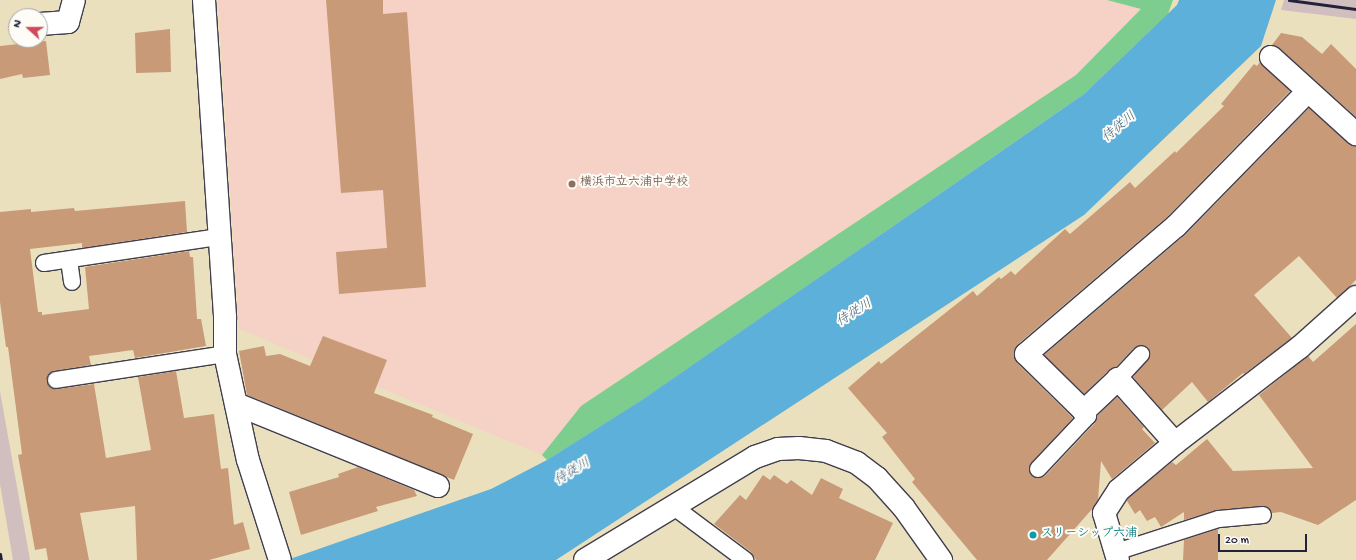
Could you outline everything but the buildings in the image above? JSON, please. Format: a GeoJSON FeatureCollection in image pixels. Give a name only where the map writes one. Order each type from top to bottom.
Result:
{"type":"FeatureCollection","features":[{"type":"Feature","properties":{"kind":"street"},"geometry":{"type":"LineString","coordinates":[[48,23],[68,22],[74,0]]}},
{"type":"Feature","properties":{"kind":"street"},"geometry":{"type":"LineString","coordinates":[[204,0],[225,354],[248,460],[280,560]]}},
{"type":"Feature","properties":{"kind":"street"},"geometry":{"type":"LineString","coordinates":[[1271,58],[1307,92],[1356,134]]}},
{"type":"Feature","properties":{"kind":"street"},"geometry":{"type":"LineString","coordinates":[[1175,443],[1118,379],[1084,411],[1026,354],[1176,226],[1307,92]]}},
{"type":"Feature","properties":{"kind":"street"},"geometry":{"type":"LineString","coordinates":[[1117,556],[1104,513],[1119,490],[1175,443],[1300,347],[1356,297]]}},
{"type":"Feature","properties":{"kind":"street"},"geometry":{"type":"LineString","coordinates":[[236,404],[438,486]]}},
{"type":"Feature","properties":{"kind":"street"},"geometry":{"type":"LineString","coordinates":[[585,560],[755,457],[778,449],[799,448],[826,451],[857,463],[877,478],[904,508],[941,560]]}},
{"type":"Feature","properties":{"kind":"lane"},"geometry":{"type":"LineString","coordinates":[[44,264],[219,237]]}},
{"type":"Feature","properties":{"kind":"lane"},"geometry":{"type":"LineString","coordinates":[[68,260],[72,282]]}},
{"type":"Feature","properties":{"kind":"lane"},"geometry":{"type":"LineString","coordinates":[[56,380],[225,354]]}},
{"type":"Feature","properties":{"kind":"lane"},"geometry":{"type":"LineString","coordinates":[[1118,379],[1141,354]]}},
{"type":"Feature","properties":{"kind":"lane"},"geometry":{"type":"LineString","coordinates":[[1038,469],[1088,416],[1084,411]]}},
{"type":"Feature","properties":{"kind":"lane"},"geometry":{"type":"LineString","coordinates":[[674,507],[745,560]]}},
{"type":"Feature","properties":{"kind":"lane"},"geometry":{"type":"LineString","coordinates":[[1117,556],[1219,519],[1263,515]]}},
{"type":"Feature","properties":{"kind":"shaded area","name":"横浜市立六浦中学校"},"geometry":{"type":"Polygon","coordinates":[[[218,0],[1107,0],[1142,9],[1076,75],[581,406],[542,455],[239,329],[218,0]]]}},
{"type":"Feature","properties":{"kind":"shaded area"},"geometry":{"type":"Polygon","coordinates":[[[1284,0],[1356,0],[1356,19],[1281,10],[1284,0]]]}},
{"type":"Feature","properties":{"kind":"shaded area"},"geometry":{"type":"Polygon","coordinates":[[[0,391],[30,560],[13,560],[0,484],[0,391]]]}},
{"type":"Feature","properties":{"kind":"green space"},"geometry":{"type":"Polygon","coordinates":[[[1107,0],[1173,0],[1168,14],[1084,94],[635,405],[547,460],[542,455],[581,406],[1076,75],[1141,9],[1107,0]]]}},
{"type":"Feature","properties":{"kind":"water","name":"侍従川"},"geometry":{"type":"Polygon","coordinates":[[[1179,0],[1276,0],[1261,46],[1084,215],[556,560],[287,560],[491,489],[547,460],[639,402],[1084,94],[1177,5],[1179,0]]]}},
{"type":"Feature","properties":{"kind":"railway"},"geometry":{"type":"LineString","coordinates":[[1289,0],[1356,9]]}},
{"type":"Feature","properties":{"kind":"railway"},"geometry":{"type":"LineString","coordinates":[[0,554],[1,560]]}},
{"type":"Feature","properties":{"kind":"place","name":"横浜市立六浦中学校"},"geometry":{"type":"Point","coordinates":[572,184]}},
{"type":"Feature","properties":{"kind":"place","name":"スリーシップ六浦"},"geometry":{"type":"Point","coordinates":[1033,535]}}]}
